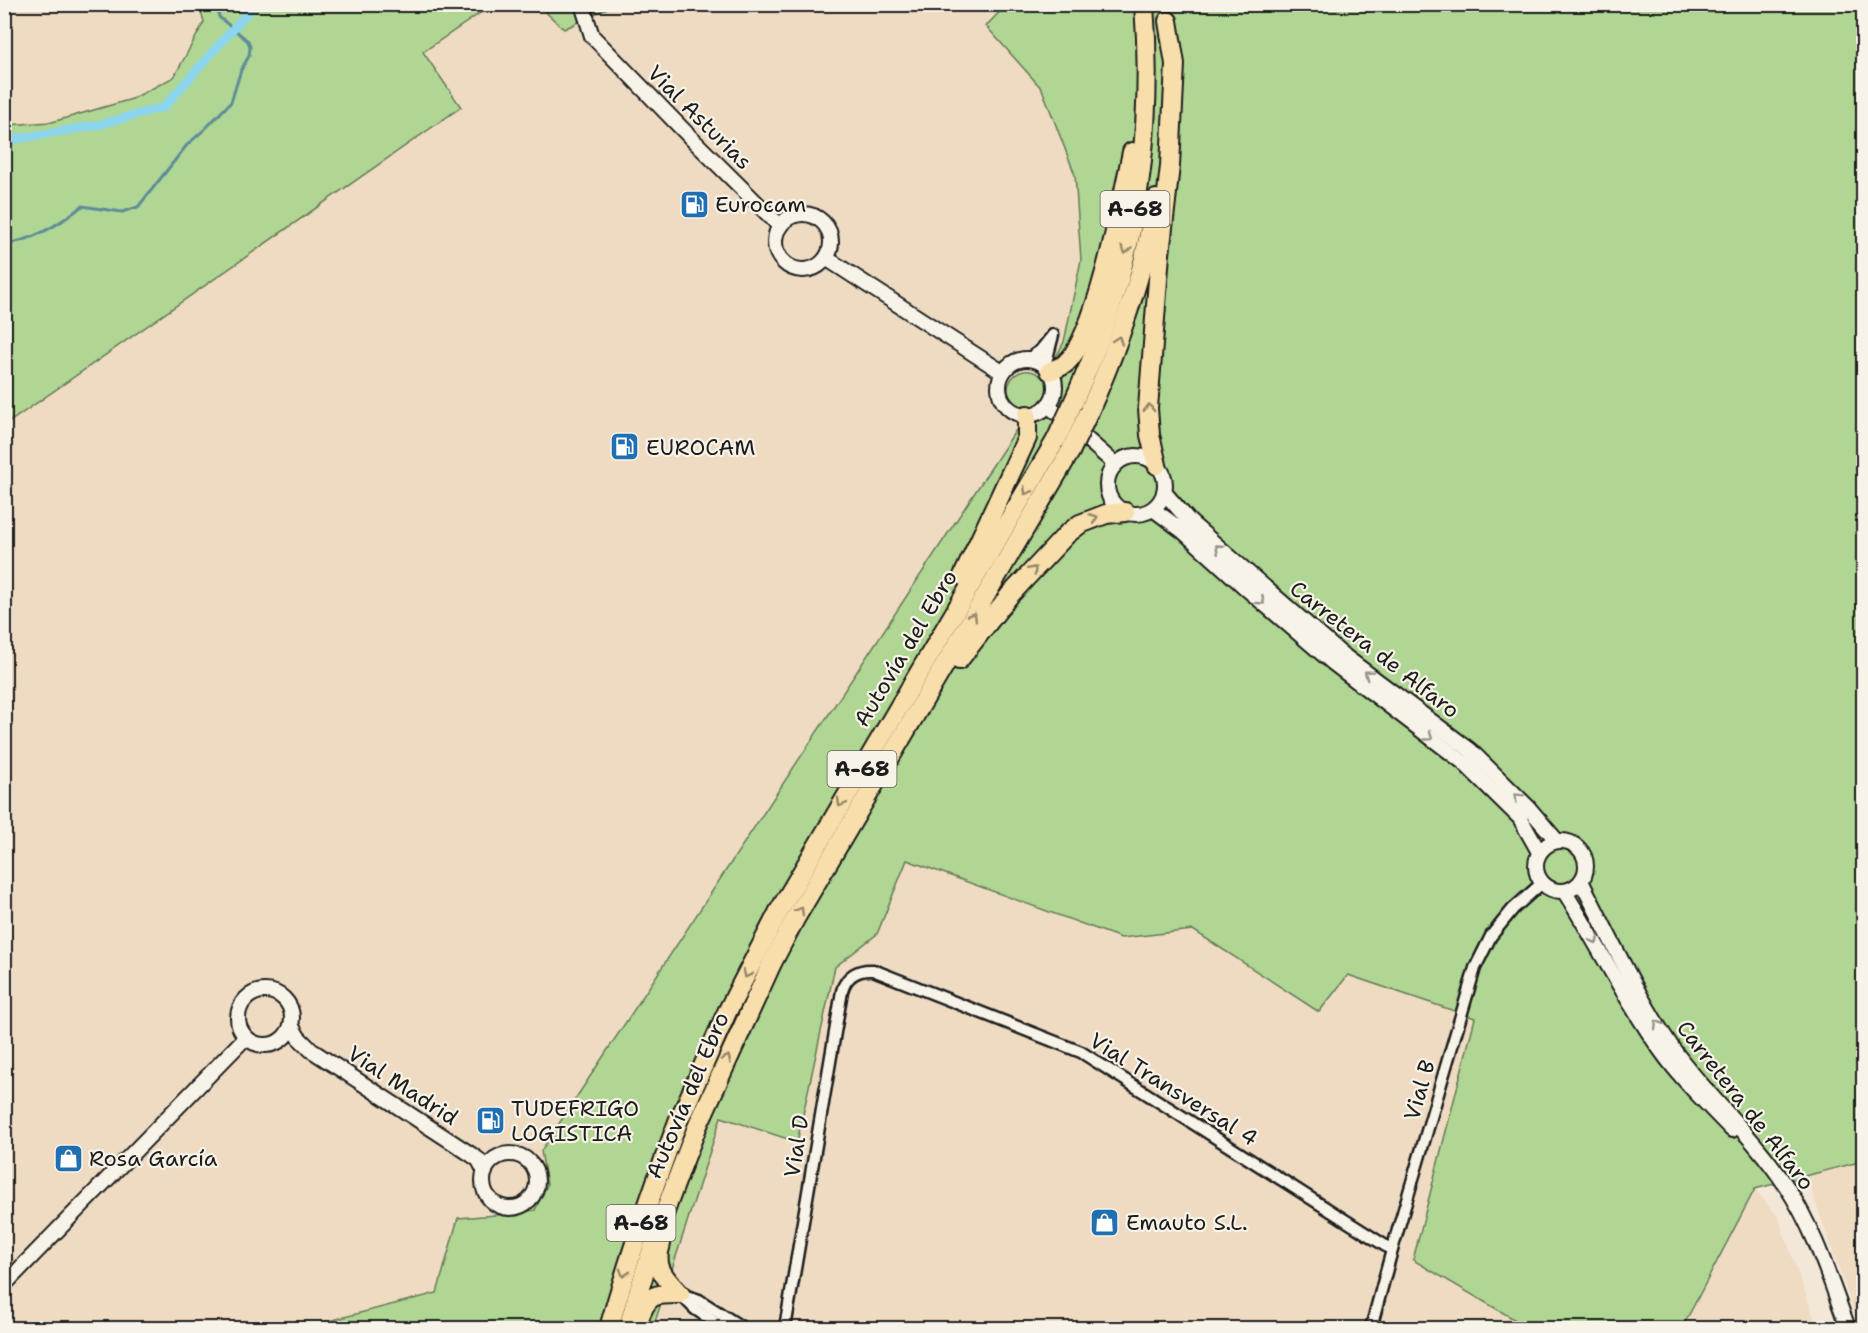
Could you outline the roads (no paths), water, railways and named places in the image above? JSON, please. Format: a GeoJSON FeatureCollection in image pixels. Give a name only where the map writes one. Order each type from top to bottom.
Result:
{"type":"FeatureCollection","features":[{"type":"Feature","properties":{"kind":"highway"},"geometry":{"type":"LineString","coordinates":[[1047,369],[1066,363],[1082,338],[1096,301],[1114,233],[1135,136],[1139,102],[1143,4]]}},
{"type":"Feature","properties":{"kind":"highway","name":"Autovía del Ebro"},"geometry":{"type":"LineString","coordinates":[[628,1329],[642,1277],[670,1193],[772,963],[801,909],[1070,452],[1126,253],[1138,194],[1147,105],[1148,52],[1143,4]]}},
{"type":"Feature","properties":{"kind":"highway"},"geometry":{"type":"LineString","coordinates":[[1157,465],[1150,435],[1148,408],[1160,254],[1170,166],[1174,64],[1167,13]]}},
{"type":"Feature","properties":{"kind":"highway","name":"Autovía del Ebro"},"geometry":{"type":"LineString","coordinates":[[609,1329],[629,1259],[682,1113],[727,1012],[779,911],[1056,440],[1108,370],[1143,261],[1154,206],[1162,152],[1167,13]]}},
{"type":"Feature","properties":{"kind":"highway"},"geometry":{"type":"LineString","coordinates":[[885,728],[920,655],[973,557],[1013,471],[1027,438],[1027,416]]}},
{"type":"Feature","properties":{"kind":"highway"},"geometry":{"type":"LineString","coordinates":[[906,730],[925,711],[950,672],[1009,596],[1067,534],[1080,524],[1106,514],[1125,512]]}},
{"type":"Feature","properties":{"kind":"highway"},"geometry":{"type":"LineString","coordinates":[[680,1294],[664,1277],[658,1264],[659,1250],[693,1155],[701,1119]]}},
{"type":"Feature","properties":{"kind":"highway"},"geometry":{"type":"LineString","coordinates":[[636,1329],[642,1309],[654,1295],[680,1294]]}},
{"type":"Feature","properties":{"kind":"main road","name":"Vial Asturias"},"geometry":{"type":"LineString","coordinates":[[582,4],[592,36],[692,140],[780,226]]}},
{"type":"Feature","properties":{"kind":"main road"},"geometry":{"type":"LineString","coordinates":[[798,214],[809,214],[819,219],[831,237],[831,248],[826,258],[818,265],[808,269],[797,269],[787,265],[775,247],[780,226],[798,214]]}},
{"type":"Feature","properties":{"kind":"main road"},"geometry":{"type":"LineString","coordinates":[[826,258],[1002,372]]}},
{"type":"Feature","properties":{"kind":"main road"},"geometry":{"type":"LineString","coordinates":[[1028,359],[1037,361],[1047,369],[1055,387],[1053,397],[1048,405],[1037,414],[1027,416],[1010,410],[1003,403],[998,387],[1002,372],[1010,364],[1028,359]]}},
{"type":"Feature","properties":{"kind":"main road"},"geometry":{"type":"LineString","coordinates":[[1048,405],[1115,464]]}},
{"type":"Feature","properties":{"kind":"main road"},"geometry":{"type":"LineString","coordinates":[[1134,456],[1149,459],[1157,465],[1166,485],[1160,501],[1153,508],[1135,514],[1125,512],[1112,501],[1106,484],[1109,472],[1115,464],[1124,458],[1134,456]]}},
{"type":"Feature","properties":{"kind":"main road","name":"Carretera de Alfaro"},"geometry":{"type":"LineString","coordinates":[[1164,492],[1190,522],[1339,652],[1470,750],[1528,807],[1557,841]]}},
{"type":"Feature","properties":{"kind":"main road","name":"Carretera de Alfaro"},"geometry":{"type":"LineString","coordinates":[[1153,508],[1184,532],[1333,663],[1463,762],[1520,818],[1539,852]]}},
{"type":"Feature","properties":{"kind":"main road"},"geometry":{"type":"LineString","coordinates":[[1557,841],[1572,843],[1582,853],[1586,867],[1581,881],[1574,888],[1564,891],[1552,889],[1542,883],[1536,868],[1539,852],[1547,844],[1557,841]]}},
{"type":"Feature","properties":{"kind":"main road","name":"Carretera de Alfaro"},"geometry":{"type":"LineString","coordinates":[[1581,881],[1632,980],[1674,1049],[1767,1158],[1800,1209],[1816,1243],[1846,1329]]}},
{"type":"Feature","properties":{"kind":"main road","name":"Carretera de Alfaro"},"geometry":{"type":"LineString","coordinates":[[1564,891],[1591,932],[1641,1022],[1663,1053],[1691,1088],[1768,1170],[1796,1210],[1846,1329]]}},
{"type":"Feature","properties":{"kind":"main road"},"geometry":{"type":"LineString","coordinates":[[264,991],[283,997],[290,1006],[291,1024],[288,1033],[277,1042],[263,1045],[254,1043],[240,1029],[238,1018],[240,1008],[245,999],[254,993],[264,991]]}},
{"type":"Feature","properties":{"kind":"main road","name":"Vial Madrid"},"geometry":{"type":"LineString","coordinates":[[291,1024],[298,1037],[311,1050],[472,1155],[479,1160],[485,1172]]}},
{"type":"Feature","properties":{"kind":"main road"},"geometry":{"type":"LineString","coordinates":[[4,1285],[246,1037]]}},
{"type":"Feature","properties":{"kind":"main road","name":"Vial Madrid"},"geometry":{"type":"LineString","coordinates":[[277,1042],[311,1050]]}},
{"type":"Feature","properties":{"kind":"main road"},"geometry":{"type":"LineString","coordinates":[[506,1154],[516,1155],[533,1167],[536,1188],[524,1204],[514,1208],[503,1207],[493,1203],[486,1195],[483,1185],[485,1172],[488,1165],[496,1158],[506,1154]]}},
{"type":"Feature","properties":{"kind":"main road","name":"Vial Madrid"},"geometry":{"type":"LineString","coordinates":[[472,1155],[484,1159],[496,1158]]}},
{"type":"Feature","properties":{"kind":"street"},"geometry":{"type":"LineString","coordinates":[[1028,359],[1040,351],[1053,335],[1047,369]]}},
{"type":"Feature","properties":{"kind":"street","name":"Vial B"},"geometry":{"type":"LineString","coordinates":[[1371,1329],[1475,968],[1491,936],[1513,909],[1542,883]]}},
{"type":"Feature","properties":{"kind":"street","name":"Vial Transversal 4"},"geometry":{"type":"LineString","coordinates":[[854,974],[873,970],[1081,1052],[1392,1250]]}},
{"type":"Feature","properties":{"kind":"street","name":"Vial D"},"geometry":{"type":"LineString","coordinates":[[785,1329],[842,991],[846,981],[854,974]]}},
{"type":"Feature","properties":{"kind":"street"},"geometry":{"type":"LineString","coordinates":[[680,1294],[695,1310],[724,1329]]}},
{"type":"Feature","properties":{"kind":"street"},"geometry":{"type":"LineString","coordinates":[[680,1294],[699,1300],[743,1329]]}},
{"type":"Feature","properties":{"kind":"waterway"},"geometry":{"type":"LineString","coordinates":[[4,244],[46,231],[82,206],[122,212],[138,207],[187,145],[231,102],[241,70],[249,56],[248,41],[219,17],[217,4]]}},
{"type":"Feature","properties":{"kind":"waterway"},"geometry":{"type":"LineString","coordinates":[[4,141],[98,125],[164,107],[255,4]]}},
{"type":"Feature","properties":{"kind":"tunnel"},"geometry":{"type":"LineString","coordinates":[[673,1108],[715,1125]]}},
{"type":"Feature","properties":{"kind":"place","name":"Eurocam"},"geometry":{"type":"Point","coordinates":[694,204]}},
{"type":"Feature","properties":{"kind":"place","name":"EUROCAM"},"geometry":{"type":"Point","coordinates":[625,447]}},
{"type":"Feature","properties":{"kind":"place","name":"TUDEFRIGO LOGISTICA"},"geometry":{"type":"Point","coordinates":[490,1121]}},
{"type":"Feature","properties":{"kind":"place","name":"Rosa García"},"geometry":{"type":"Point","coordinates":[68,1158]}},
{"type":"Feature","properties":{"kind":"place","name":"Emauto S.L."},"geometry":{"type":"Point","coordinates":[1105,1222]}}]}
